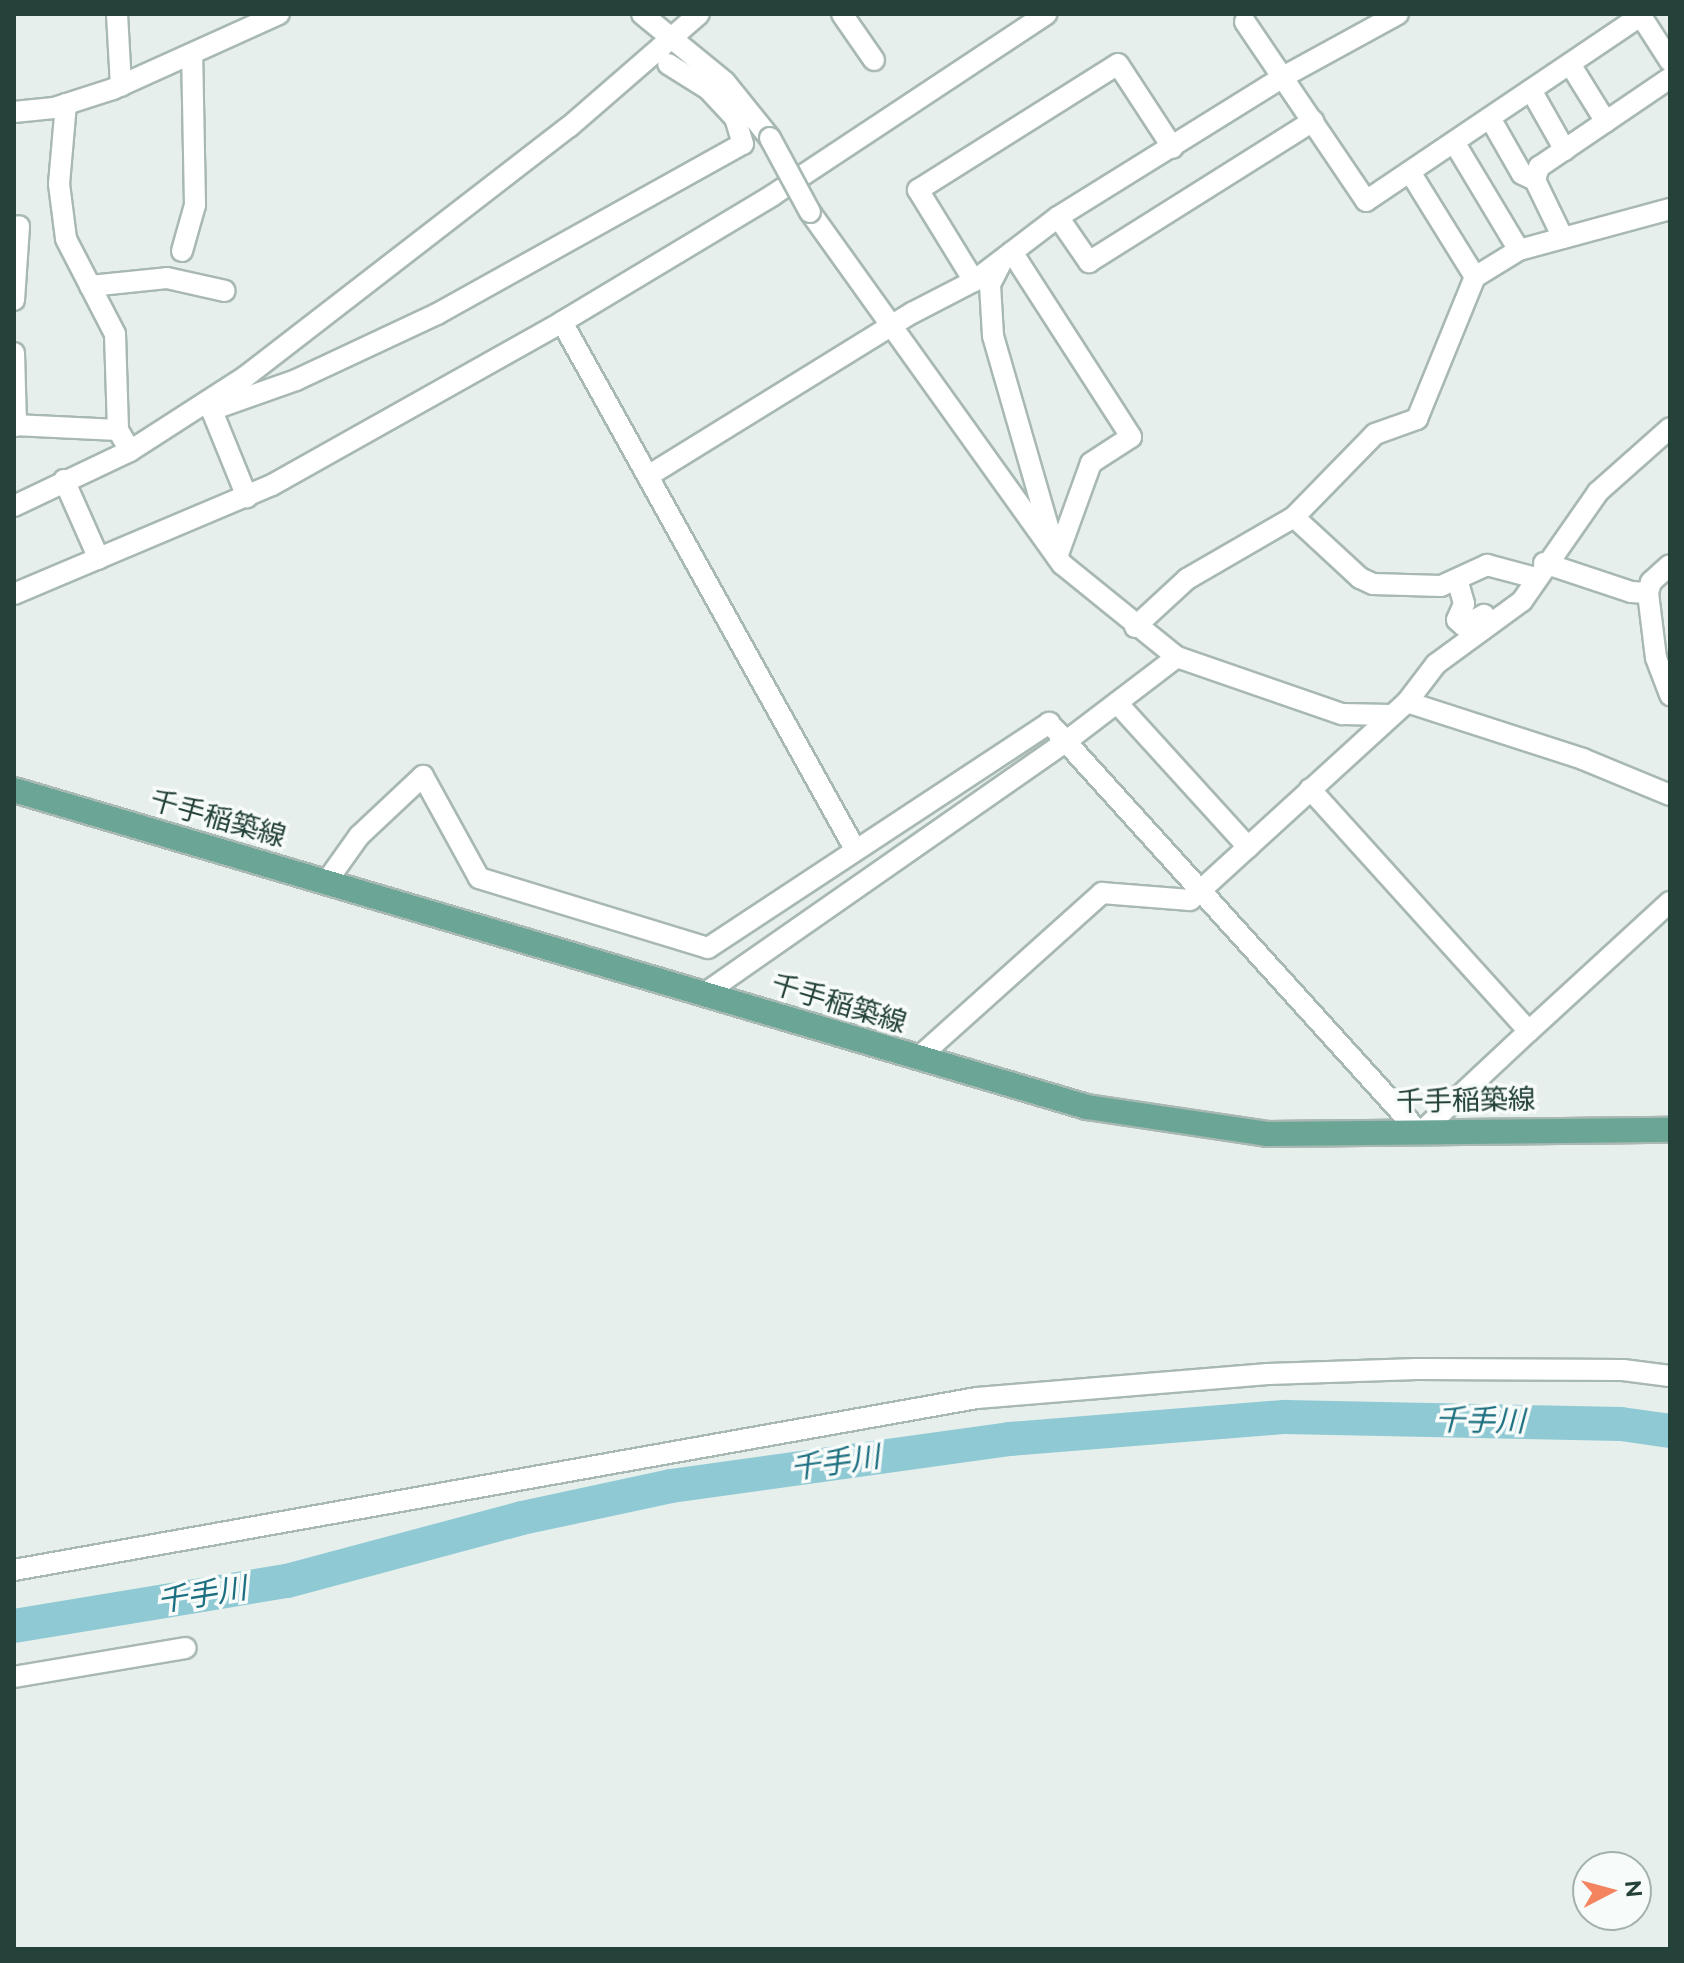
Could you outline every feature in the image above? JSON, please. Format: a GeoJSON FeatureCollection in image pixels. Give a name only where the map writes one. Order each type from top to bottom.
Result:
{"type":"FeatureCollection","features":[{"type":"Feature","properties":{"kind":"main road","name":"千手稲築線"},"geometry":{"type":"LineString","coordinates":[[14,790],[1087,1107],[1267,1134],[1670,1130]]}},
{"type":"Feature","properties":{"kind":"street"},"geometry":{"type":"LineString","coordinates":[[117,14],[121,86]]}},
{"type":"Feature","properties":{"kind":"street"},"geometry":{"type":"LineString","coordinates":[[14,112],[66,104],[121,86],[279,14]]}},
{"type":"Feature","properties":{"kind":"street"},"geometry":{"type":"LineString","coordinates":[[642,14],[725,82],[770,138],[810,212],[891,328],[1057,557],[1135,627],[1177,657],[1342,714],[1399,709],[1583,759],[1670,795]]}},
{"type":"Feature","properties":{"kind":"street"},"geometry":{"type":"LineString","coordinates":[[14,506],[130,451],[210,406],[327,318],[699,14]]}},
{"type":"Feature","properties":{"kind":"street"},"geometry":{"type":"LineString","coordinates":[[842,14],[874,60]]}},
{"type":"Feature","properties":{"kind":"street"},"geometry":{"type":"LineString","coordinates":[[14,594],[247,497],[562,322],[773,195],[1046,14]]}},
{"type":"Feature","properties":{"kind":"street"},"geometry":{"type":"LineString","coordinates":[[648,476],[974,281],[1058,217],[1283,77],[1398,14]]}},
{"type":"Feature","properties":{"kind":"street"},"geometry":{"type":"LineString","coordinates":[[1245,22],[1366,201],[1642,15],[1670,61]]}},
{"type":"Feature","properties":{"kind":"street"},"geometry":{"type":"LineString","coordinates":[[182,251],[195,205],[192,55]]}},
{"type":"Feature","properties":{"kind":"street"},"geometry":{"type":"LineString","coordinates":[[210,406],[296,380],[437,314],[743,144],[735,118],[708,89],[668,64]]}},
{"type":"Feature","properties":{"kind":"street"},"geometry":{"type":"LineString","coordinates":[[974,281],[918,190],[1118,64],[1173,148]]}},
{"type":"Feature","properties":{"kind":"street"},"geometry":{"type":"LineString","coordinates":[[1570,64],[1606,122]]}},
{"type":"Feature","properties":{"kind":"street"},"geometry":{"type":"LineString","coordinates":[[1535,180],[1539,167],[1670,78]]}},
{"type":"Feature","properties":{"kind":"street"},"geometry":{"type":"LineString","coordinates":[[1531,90],[1565,150]]}},
{"type":"Feature","properties":{"kind":"street"},"geometry":{"type":"LineString","coordinates":[[66,104],[61,209],[66,239],[115,334],[118,430],[130,451]]}},
{"type":"Feature","properties":{"kind":"street"},"geometry":{"type":"LineString","coordinates":[[1490,118],[1522,174],[1535,180],[1563,238]]}},
{"type":"Feature","properties":{"kind":"street"},"geometry":{"type":"LineString","coordinates":[[1058,217],[1089,262],[1313,121]]}},
{"type":"Feature","properties":{"kind":"street"},"geometry":{"type":"LineString","coordinates":[[1454,142],[1519,250]]}},
{"type":"Feature","properties":{"kind":"street"},"geometry":{"type":"LineString","coordinates":[[1410,172],[1475,277]]}},
{"type":"Feature","properties":{"kind":"street"},"geometry":{"type":"LineString","coordinates":[[1135,627],[1187,579],[1294,517],[1375,434],[1417,419],[1475,277],[1519,250],[1670,209]]}},
{"type":"Feature","properties":{"kind":"street"},"geometry":{"type":"LineString","coordinates":[[14,300],[19,226]]}},
{"type":"Feature","properties":{"kind":"street"},"geometry":{"type":"LineString","coordinates":[[1007,255],[1131,437],[1091,463],[1057,557]]}},
{"type":"Feature","properties":{"kind":"street"},"geometry":{"type":"LineString","coordinates":[[1007,255],[990,285],[993,336],[1057,557]]}},
{"type":"Feature","properties":{"kind":"street"},"geometry":{"type":"LineString","coordinates":[[90,286],[167,278],[225,291]]}},
{"type":"Feature","properties":{"kind":"street"},"geometry":{"type":"LineString","coordinates":[[562,322],[855,849]]}},
{"type":"Feature","properties":{"kind":"street"},"geometry":{"type":"LineString","coordinates":[[14,353],[15,425],[118,430]]}},
{"type":"Feature","properties":{"kind":"street"},"geometry":{"type":"LineString","coordinates":[[210,406],[247,497]]}},
{"type":"Feature","properties":{"kind":"street"},"geometry":{"type":"LineString","coordinates":[[917,1059],[1102,893],[1190,900],[1399,709],[1436,664],[1510,609],[1598,492],[1670,428]]}},
{"type":"Feature","properties":{"kind":"street"},"geometry":{"type":"LineString","coordinates":[[64,480],[99,559]]}},
{"type":"Feature","properties":{"kind":"street"},"geometry":{"type":"LineString","coordinates":[[1294,517],[1360,578],[1373,584],[1426,588],[1457,579],[1487,565],[1540,570],[1631,592],[1648,593]]}},
{"type":"Feature","properties":{"kind":"street"},"geometry":{"type":"LineString","coordinates":[[1667,571],[1648,593],[1656,658],[1670,695]]}},
{"type":"Feature","properties":{"kind":"street"},"geometry":{"type":"LineString","coordinates":[[1457,579],[1464,604],[1457,620],[1464,626],[1496,608],[1510,609]]}},
{"type":"Feature","properties":{"kind":"street"},"geometry":{"type":"LineString","coordinates":[[704,994],[1064,743],[1177,657]]}},
{"type":"Feature","properties":{"kind":"street"},"geometry":{"type":"LineString","coordinates":[[1117,703],[1248,847]]}},
{"type":"Feature","properties":{"kind":"street"},"geometry":{"type":"LineString","coordinates":[[327,881],[359,836],[423,776],[479,878],[708,948],[1049,723],[1199,892],[1420,1131],[1670,902]]}},
{"type":"Feature","properties":{"kind":"street"},"geometry":{"type":"LineString","coordinates":[[1310,789],[1529,1031]]}},
{"type":"Feature","properties":{"kind":"street"},"geometry":{"type":"LineString","coordinates":[[14,1570],[977,1398],[1268,1374],[1417,1369],[1623,1370],[1670,1376]]}},
{"type":"Feature","properties":{"kind":"street"},"geometry":{"type":"LineString","coordinates":[[14,1677],[186,1648]]}},
{"type":"Feature","properties":{"kind":"waterway","name":"千手川"},"geometry":{"type":"LineString","coordinates":[[14,1626],[287,1581],[522,1518],[671,1486],[1010,1439],[1285,1417],[1621,1424],[1670,1431]]}}]}
